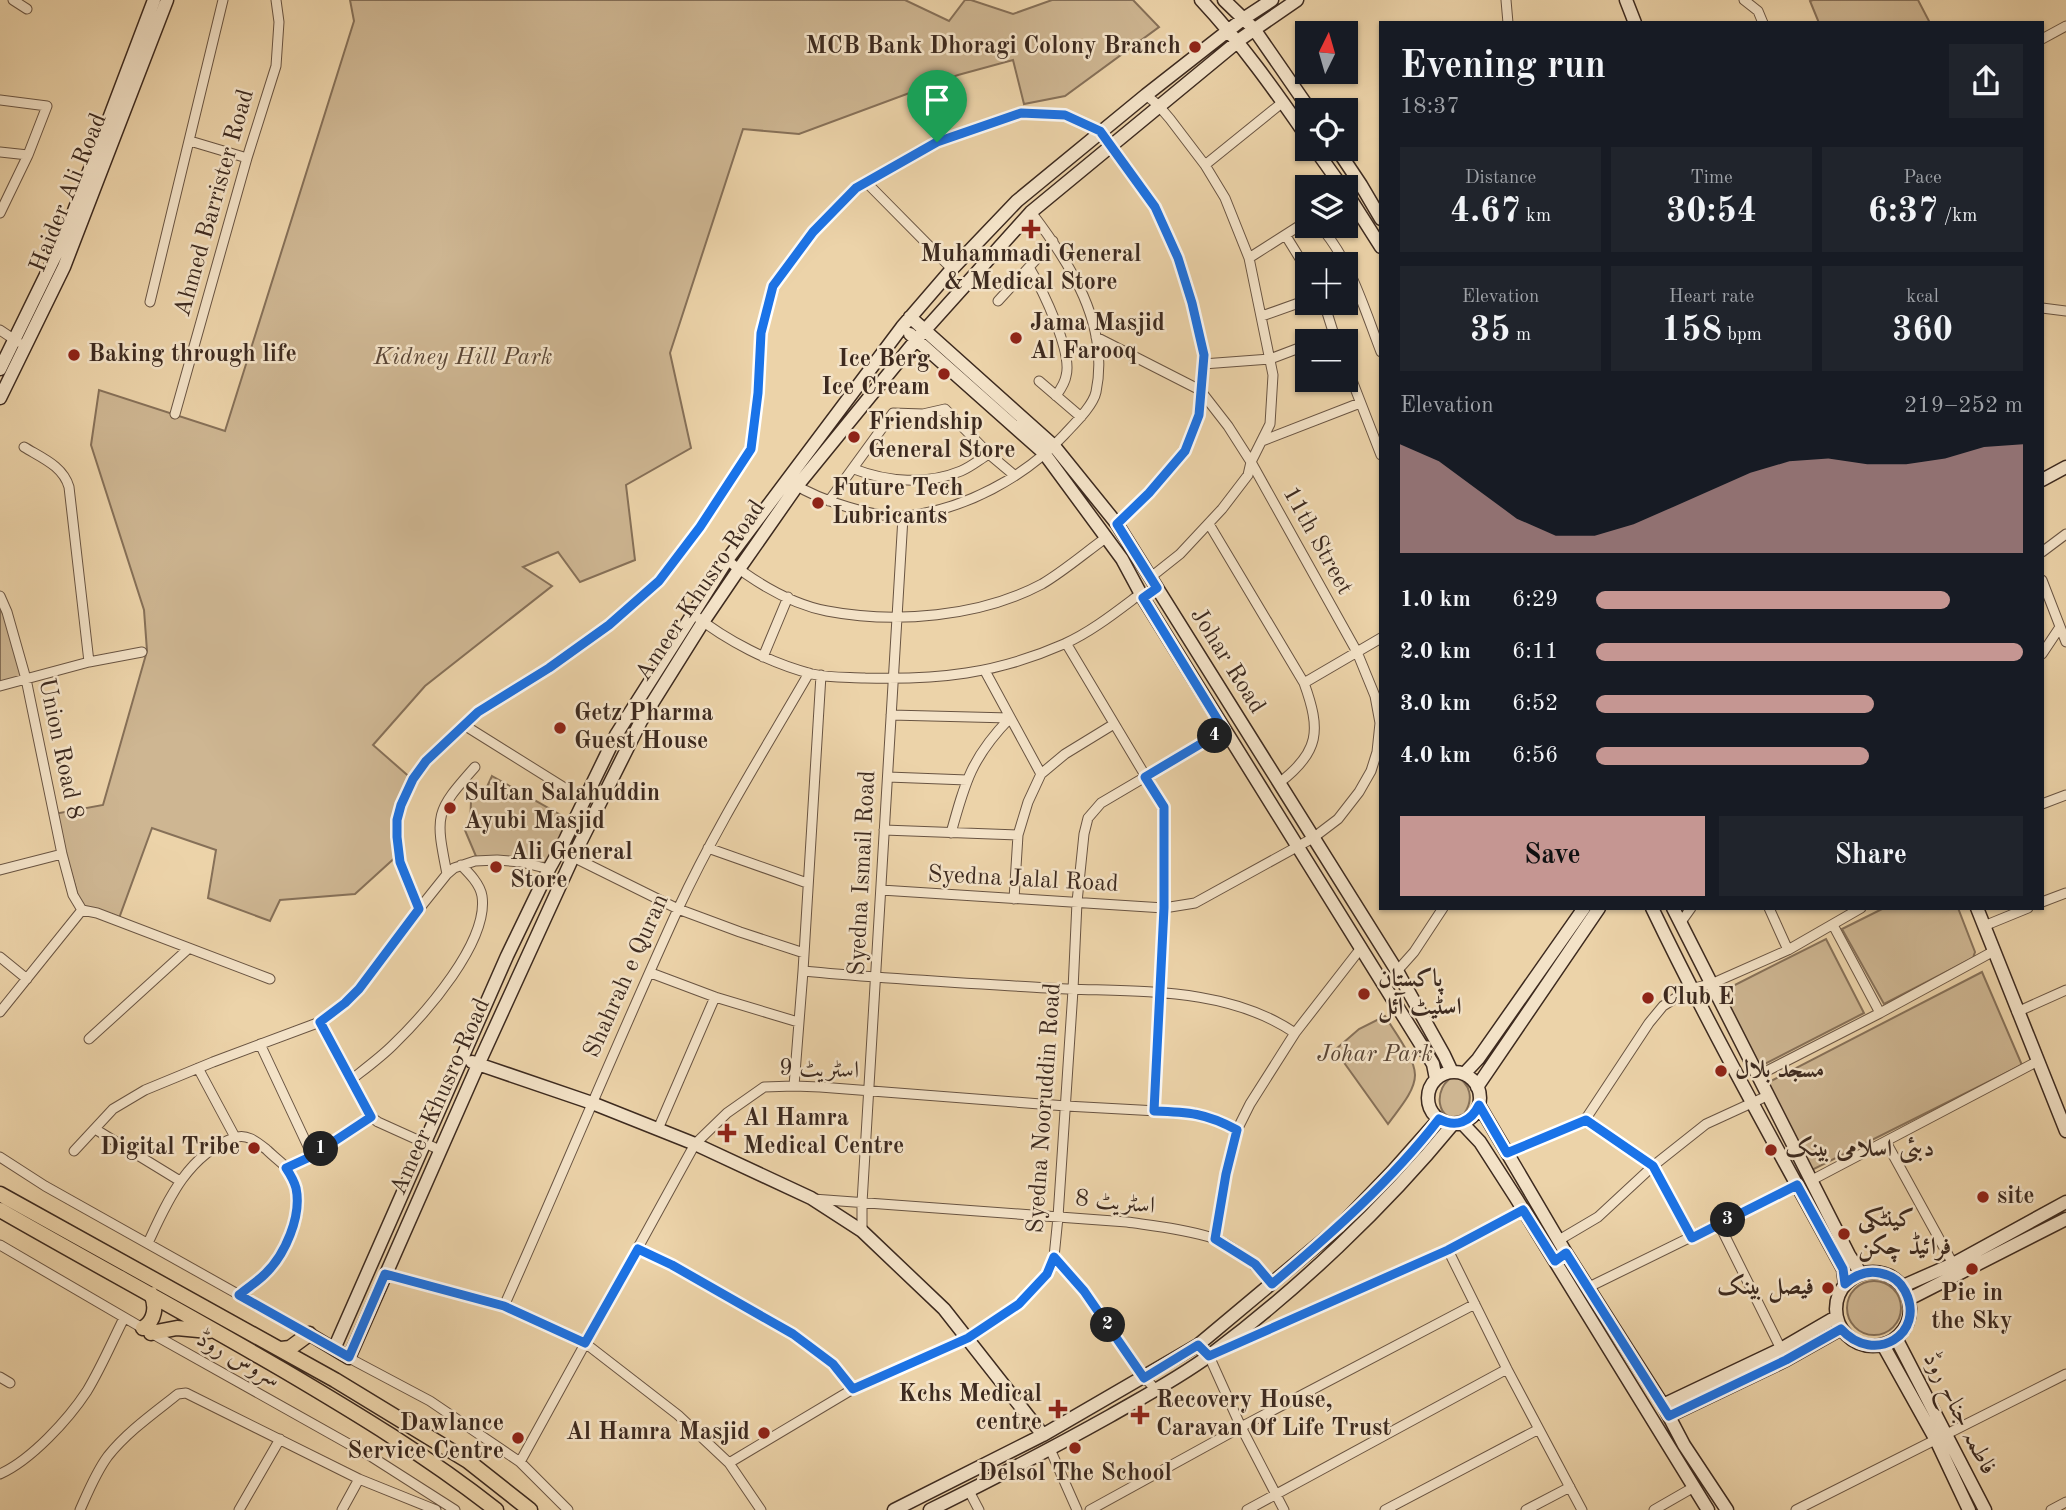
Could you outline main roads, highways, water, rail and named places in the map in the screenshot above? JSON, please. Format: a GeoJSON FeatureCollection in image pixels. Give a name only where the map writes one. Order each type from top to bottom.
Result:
{"type":"FeatureCollection","features":[{"type":"Feature","properties":{"kind":"main road","name":"Haider Ali Road"},"geometry":{"type":"LineString","coordinates":[[0,398],[154,0]]}},
{"type":"Feature","properties":{"kind":"main road","name":"Haider Ali Road"},"geometry":{"type":"LineString","coordinates":[[0,369],[20,343],[64,267],[167,0]]}},
{"type":"Feature","properties":{"kind":"main road"},"geometry":{"type":"LineString","coordinates":[[1201,0],[1238,41],[1295,120]]}},
{"type":"Feature","properties":{"kind":"main road"},"geometry":{"type":"LineString","coordinates":[[1224,0],[1254,29],[1302,98]]}},
{"type":"Feature","properties":{"kind":"main road","name":"Ameer Khusro Road"},"geometry":{"type":"LineString","coordinates":[[1272,0],[1243,19],[1100,131],[1017,201],[952,269],[906,322],[792,483],[739,569],[698,618],[616,735],[548,869],[334,1349],[349,1357],[573,857],[641,721],[698,618],[727,560],[792,483],[920,335],[1031,212],[1238,41],[1297,0]]}},
{"type":"Feature","properties":{"kind":"main road"},"geometry":{"type":"LineString","coordinates":[[1626,0],[1634,21]]}},
{"type":"Feature","properties":{"kind":"main road"},"geometry":{"type":"LineString","coordinates":[[1345,161],[1379,216]]}},
{"type":"Feature","properties":{"kind":"main road"},"geometry":{"type":"LineString","coordinates":[[1345,175],[1350,168]]}},
{"type":"Feature","properties":{"kind":"main road"},"geometry":{"type":"LineString","coordinates":[[1358,212],[1379,244]]}},
{"type":"Feature","properties":{"kind":"main road","name":"Johar Road"},"geometry":{"type":"LineString","coordinates":[[906,322],[1049,449],[1117,524],[1398,971],[1444,1055],[1458,1073]]}},
{"type":"Feature","properties":{"kind":"main road","name":"Johar Road"},"geometry":{"type":"LineString","coordinates":[[1049,449],[1122,559],[1141,596],[1433,1064],[1436,1079]]}},
{"type":"Feature","properties":{"kind":"main road"},"geometry":{"type":"LineString","coordinates":[[2044,480],[2066,467]]}},
{"type":"Feature","properties":{"kind":"main road"},"geometry":{"type":"LineString","coordinates":[[1141,596],[1154,583]]}},
{"type":"Feature","properties":{"kind":"main road"},"geometry":{"type":"LineString","coordinates":[[1227,735],[1245,729]]}},
{"type":"Feature","properties":{"kind":"main road"},"geometry":{"type":"LineString","coordinates":[[1458,1073],[1478,1059],[1583,910]]}},
{"type":"Feature","properties":{"kind":"main road"},"geometry":{"type":"LineString","coordinates":[[1477,1087],[1599,910]]}},
{"type":"Feature","properties":{"kind":"main road"},"geometry":{"type":"LineString","coordinates":[[1653,910],[1690,989],[1843,1269],[1845,1284]]}},
{"type":"Feature","properties":{"kind":"main road"},"geometry":{"type":"LineString","coordinates":[[1674,910],[1767,1097],[1861,1274]]}},
{"type":"Feature","properties":{"kind":"main road"},"geometry":{"type":"LineString","coordinates":[[1978,910],[2066,1131]]}},
{"type":"Feature","properties":{"kind":"main road"},"geometry":{"type":"LineString","coordinates":[[462,1059],[592,1102],[695,1144],[811,1198],[862,1231],[944,1309],[1043,1435]]}},
{"type":"Feature","properties":{"kind":"main road"},"geometry":{"type":"LineString","coordinates":[[1708,1510],[1694,1487],[1679,1448],[1666,1411],[1528,1189],[1479,1105],[1477,1087],[1469,1077],[1458,1073],[1444,1074],[1436,1079],[1429,1092],[1428,1100],[1433,1114],[1439,1119],[1457,1124],[1480,1142],[1679,1448],[1727,1510]]}},
{"type":"Feature","properties":{"kind":"main road"},"geometry":{"type":"LineString","coordinates":[[930,1510],[1050,1449],[1156,1390],[1209,1356],[1283,1296],[1350,1234],[1457,1124],[1469,1119],[1479,1105]]}},
{"type":"Feature","properties":{"kind":"main road"},"geometry":{"type":"LineString","coordinates":[[894,1510],[1043,1435],[1198,1345],[1339,1227],[1439,1119]]}},
{"type":"Feature","properties":{"kind":"main road"},"geometry":{"type":"LineString","coordinates":[[1516,1198],[1528,1189]]}},
{"type":"Feature","properties":{"kind":"main road"},"geometry":{"type":"LineString","coordinates":[[0,1194],[368,1399],[468,1461],[530,1510]]}},
{"type":"Feature","properties":{"kind":"main road"},"geometry":{"type":"LineString","coordinates":[[1903,1286],[1953,1264],[2066,1202]]}},
{"type":"Feature","properties":{"kind":"main road"},"geometry":{"type":"LineString","coordinates":[[0,1210],[221,1334],[392,1435],[496,1510]]}},
{"type":"Feature","properties":{"kind":"main road"},"geometry":{"type":"LineString","coordinates":[[1909,1299],[2066,1219]]}},
{"type":"Feature","properties":{"kind":"main road"},"geometry":{"type":"LineString","coordinates":[[1555,1261],[1566,1253]]}},
{"type":"Feature","properties":{"kind":"main road"},"geometry":{"type":"LineString","coordinates":[[1872,1272],[1884,1273],[1903,1286],[1909,1299],[1910,1316],[1896,1338],[1883,1345],[1871,1346],[1849,1338],[1839,1323],[1835,1306],[1845,1284],[1861,1274],[1872,1272]]}},
{"type":"Feature","properties":{"kind":"main road"},"geometry":{"type":"LineString","coordinates":[[150,1294],[154,1300],[154,1312],[147,1331],[177,1328],[201,1329],[221,1334]]}},
{"type":"Feature","properties":{"kind":"main road"},"geometry":{"type":"LineString","coordinates":[[1666,1411],[1780,1349],[1839,1323]]}},
{"type":"Feature","properties":{"kind":"main road"},"geometry":{"type":"LineString","coordinates":[[1666,1411],[1786,1360],[1839,1323]]}},
{"type":"Feature","properties":{"kind":"main road"},"geometry":{"type":"LineString","coordinates":[[309,1334],[334,1349]]}},
{"type":"Feature","properties":{"kind":"main road"},"geometry":{"type":"LineString","coordinates":[[281,1349],[290,1348],[309,1334]]}},
{"type":"Feature","properties":{"kind":"main road"},"geometry":{"type":"LineString","coordinates":[[309,1334],[310,1366]]}},
{"type":"Feature","properties":{"kind":"main road","name":"فاطمہ جناح روڈ"},"geometry":{"type":"LineString","coordinates":[[1896,1338],[1941,1437],[1969,1510]]}},
{"type":"Feature","properties":{"kind":"main road"},"geometry":{"type":"LineString","coordinates":[[1198,1345],[1209,1356]]}},
{"type":"Feature","properties":{"kind":"main road","name":"فاطمہ جناح روڈ"},"geometry":{"type":"LineString","coordinates":[[1883,1345],[1985,1510]]}},
{"type":"Feature","properties":{"kind":"main road"},"geometry":{"type":"LineString","coordinates":[[368,1399],[374,1409],[522,1510]]}},
{"type":"Feature","properties":{"kind":"main road"},"geometry":{"type":"LineString","coordinates":[[392,1435],[407,1438],[506,1510]]}},
{"type":"Feature","properties":{"kind":"main road"},"geometry":{"type":"LineString","coordinates":[[962,1475],[969,1491]]}},
{"type":"Feature","properties":{"kind":"place","name":"MCB Bank Dhoragi Colony Branch"},"geometry":{"type":"Point","coordinates":[1195,47]}},
{"type":"Feature","properties":{"kind":"place","name":"Muhammadi General & Medical Store"},"geometry":{"type":"Point","coordinates":[1031,229]}},
{"type":"Feature","properties":{"kind":"place","name":"Jama Masjid Al Farooq"},"geometry":{"type":"Point","coordinates":[1016,338]}},
{"type":"Feature","properties":{"kind":"place","name":"Baking through life"},"geometry":{"type":"Point","coordinates":[74,355]}},
{"type":"Feature","properties":{"kind":"place","name":"Ice Berg Ice Cream"},"geometry":{"type":"Point","coordinates":[944,374]}},
{"type":"Feature","properties":{"kind":"place","name":"Friendship General Store"},"geometry":{"type":"Point","coordinates":[854,437]}},
{"type":"Feature","properties":{"kind":"place","name":"Future Tech Lubricants"},"geometry":{"type":"Point","coordinates":[818,503]}},
{"type":"Feature","properties":{"kind":"place","name":"Getz Pharma Guest House"},"geometry":{"type":"Point","coordinates":[560,728]}},
{"type":"Feature","properties":{"kind":"place","name":"Sultan Salahuddin Ayubi Masjid"},"geometry":{"type":"Point","coordinates":[450,808]}},
{"type":"Feature","properties":{"kind":"place","name":"Ali General Store"},"geometry":{"type":"Point","coordinates":[496,867]}},
{"type":"Feature","properties":{"kind":"place","name":"پاکستان اسٹیٹ آئل"},"geometry":{"type":"Point","coordinates":[1364,994]}},
{"type":"Feature","properties":{"kind":"place","name":"Club E"},"geometry":{"type":"Point","coordinates":[1648,998]}},
{"type":"Feature","properties":{"kind":"place","name":"مسجد بلال"},"geometry":{"type":"Point","coordinates":[1721,1071]}},
{"type":"Feature","properties":{"kind":"place","name":"Al Hamra Medical Centre"},"geometry":{"type":"Point","coordinates":[727,1133]}},
{"type":"Feature","properties":{"kind":"place","name":"Digital Tribe"},"geometry":{"type":"Point","coordinates":[254,1148]}},
{"type":"Feature","properties":{"kind":"place","name":"دبئی اسلامی بینک"},"geometry":{"type":"Point","coordinates":[1771,1150]}},
{"type":"Feature","properties":{"kind":"place","name":"site"},"geometry":{"type":"Point","coordinates":[1983,1197]}},
{"type":"Feature","properties":{"kind":"place","name":"کینٹکی فرائیڈ چکن"},"geometry":{"type":"Point","coordinates":[1844,1234]}},
{"type":"Feature","properties":{"kind":"place","name":"Pie in the Sky"},"geometry":{"type":"Point","coordinates":[1972,1269]}},
{"type":"Feature","properties":{"kind":"place","name":"فیصل بینک"},"geometry":{"type":"Point","coordinates":[1828,1288]}},
{"type":"Feature","properties":{"kind":"place","name":"Kchs Medical centre"},"geometry":{"type":"Point","coordinates":[1058,1409]}},
{"type":"Feature","properties":{"kind":"place","name":"Recovery House, Caravan Of Life Trust"},"geometry":{"type":"Point","coordinates":[1140,1415]}},
{"type":"Feature","properties":{"kind":"place","name":"Al Hamra Masjid"},"geometry":{"type":"Point","coordinates":[764,1433]}},
{"type":"Feature","properties":{"kind":"place","name":"Dawlance Service Centre"},"geometry":{"type":"Point","coordinates":[518,1438]}},
{"type":"Feature","properties":{"kind":"place","name":"Delsol The School"},"geometry":{"type":"Point","coordinates":[1075,1448]}},
{"type":"Feature","properties":{"kind":"park label","name":"Kidney Hill Park"},"geometry":{"type":"Point","coordinates":[463,358]}},
{"type":"Feature","properties":{"kind":"park label","name":"Johar Park"},"geometry":{"type":"Point","coordinates":[1375,1055]}}]}
